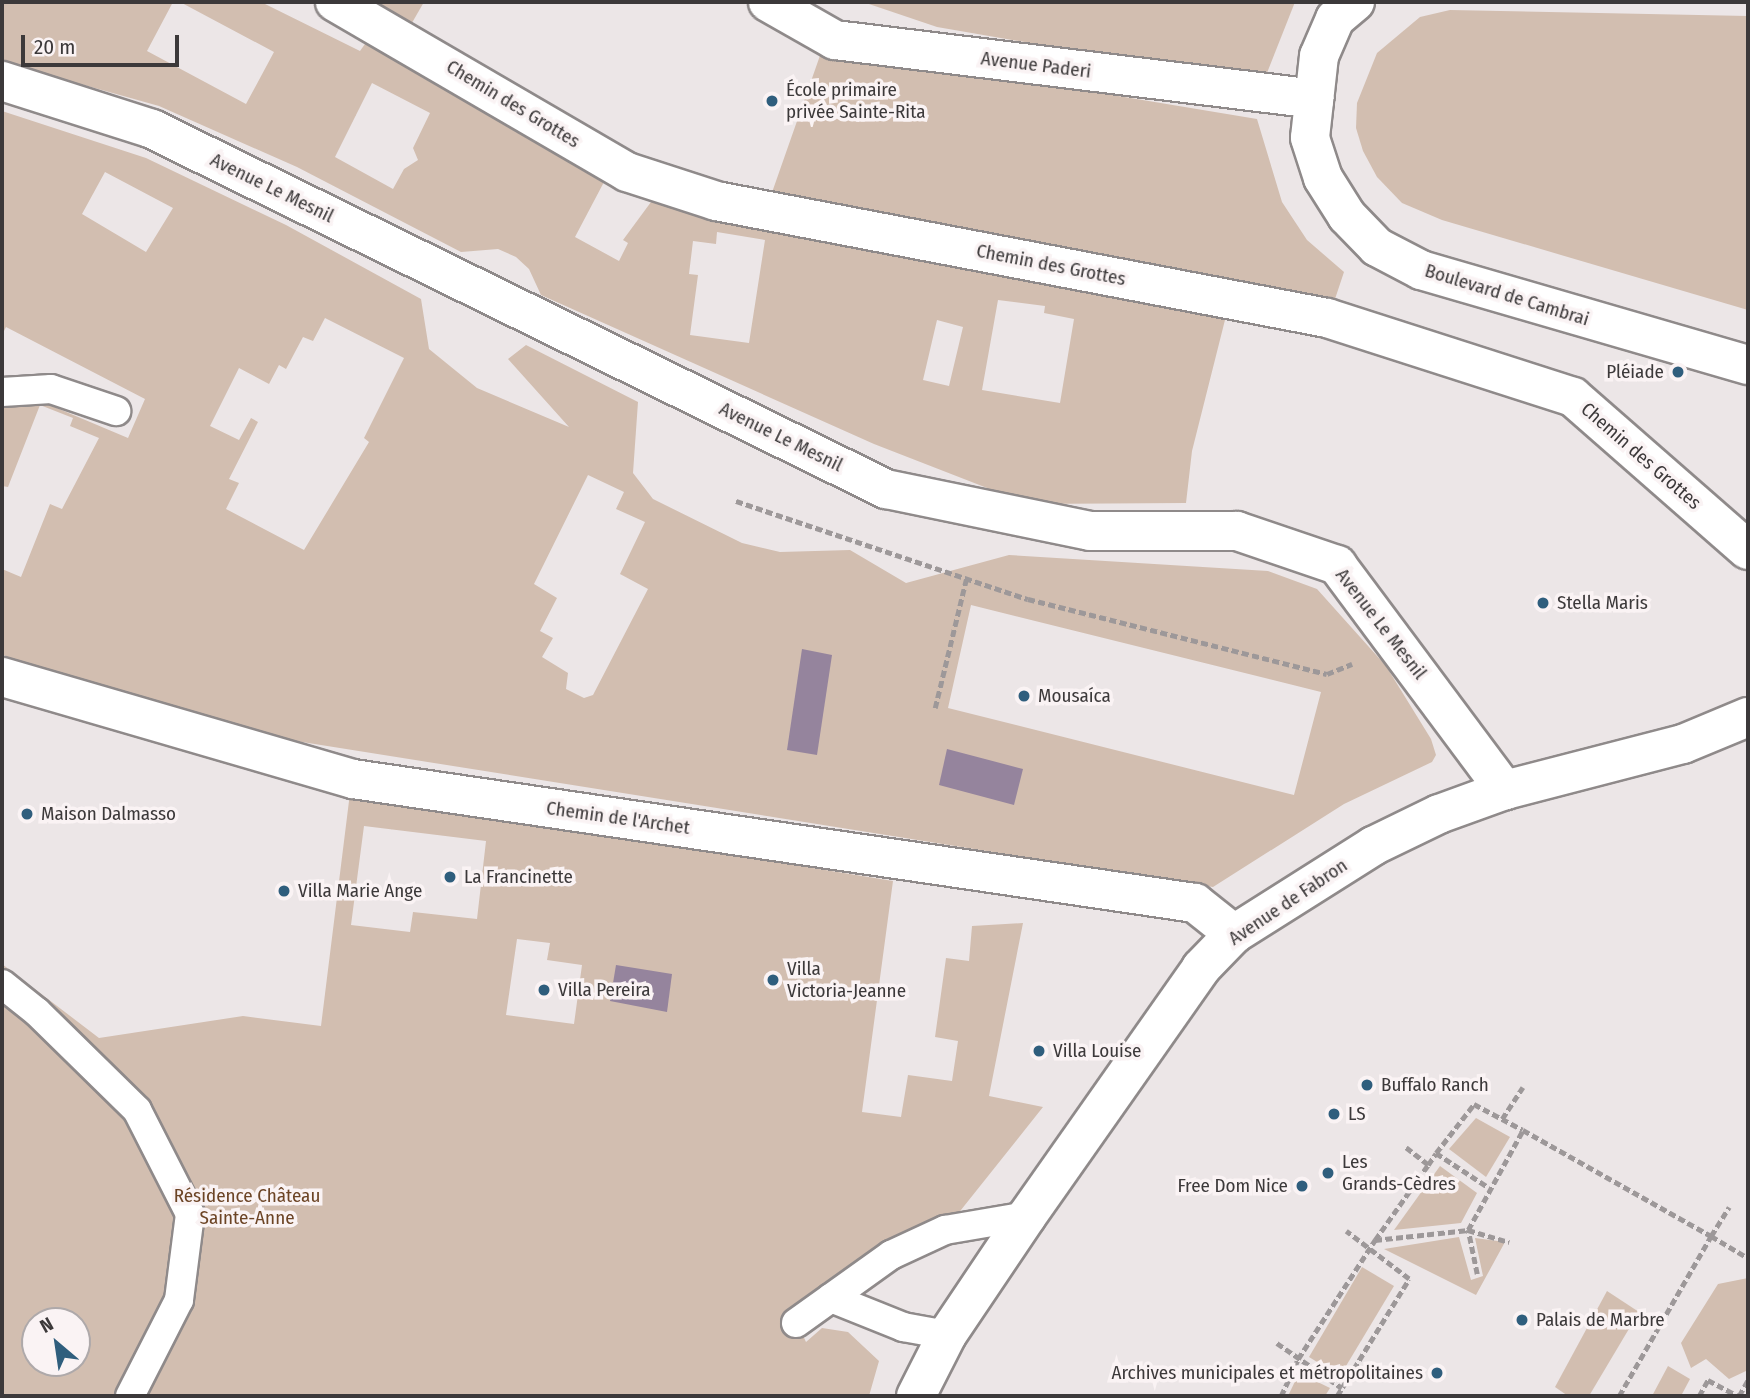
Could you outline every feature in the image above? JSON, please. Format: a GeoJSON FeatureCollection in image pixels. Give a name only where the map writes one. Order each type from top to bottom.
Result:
{"type":"FeatureCollection","features":[{"type":"Feature","properties":{"kind":"street","name":"Chemin des Grottes"},"geometry":{"type":"LineString","coordinates":[[335,2],[627,172],[716,201],[1327,318],[1573,397],[1748,550]]}},
{"type":"Feature","properties":{"kind":"street","name":"Avenue Paderi"},"geometry":{"type":"LineString","coordinates":[[768,2],[835,40],[1314,99]]}},
{"type":"Feature","properties":{"kind":"street","name":"Boulevard de Cambrai"},"geometry":{"type":"LineString","coordinates":[[1355,2],[1335,19],[1324,44],[1310,138],[1323,178],[1347,216],[1377,247],[1422,270],[1748,365]]}},
{"type":"Feature","properties":{"kind":"street","name":"Avenue Le Mesnil"},"geometry":{"type":"LineString","coordinates":[[2,81],[152,129],[886,489],[1090,531],[1237,531],[1337,565],[1505,790]]}},
{"type":"Feature","properties":{"kind":"street","name":"Chemin de l'Archet"},"geometry":{"type":"LineString","coordinates":[[2,677],[353,779],[1195,903],[1234,934]]}},
{"type":"Feature","properties":{"kind":"street","name":"Avenue de Fabron"},"geometry":{"type":"LineString","coordinates":[[916,1396],[947,1335],[1027,1216],[1201,968],[1234,934],[1373,846],[1439,814],[1505,790],[1683,744],[1748,717]]}},
{"type":"Feature","properties":{"kind":"lane"},"geometry":{"type":"LineString","coordinates":[[2,392],[51,389],[117,411]]}},
{"type":"Feature","properties":{"kind":"lane"},"geometry":{"type":"LineString","coordinates":[[2,984],[37,1012],[137,1110],[190,1214],[179,1300],[130,1396]]}},
{"type":"Feature","properties":{"kind":"lane"},"geometry":{"type":"LineString","coordinates":[[796,1323],[891,1255],[945,1230],[1027,1216]]}},
{"type":"Feature","properties":{"kind":"lane"},"geometry":{"type":"LineString","coordinates":[[831,1298],[903,1327],[947,1335]]}},
{"type":"Feature","properties":{"kind":"path"},"geometry":{"type":"LineString","coordinates":[[736,501],[966,580],[1327,674]]}},
{"type":"Feature","properties":{"kind":"path"},"geometry":{"type":"LineString","coordinates":[[935,708],[966,580]]}},
{"type":"Feature","properties":{"kind":"path"},"geometry":{"type":"LineString","coordinates":[[1502,1119],[1523,1087]]}},
{"type":"Feature","properties":{"kind":"path"},"geometry":{"type":"LineString","coordinates":[[1280,1396],[1298,1359],[1369,1248],[1474,1104],[1748,1258]]}},
{"type":"Feature","properties":{"kind":"path"},"geometry":{"type":"LineString","coordinates":[[1476,1274],[1468,1230],[1488,1188],[1523,1130]]}},
{"type":"Feature","properties":{"kind":"path"},"geometry":{"type":"LineString","coordinates":[[1406,1148],[1428,1165]]}},
{"type":"Feature","properties":{"kind":"path"},"geometry":{"type":"LineString","coordinates":[[1437,1153],[1488,1188]]}},
{"type":"Feature","properties":{"kind":"path"},"geometry":{"type":"LineString","coordinates":[[1619,1396],[1729,1207]]}},
{"type":"Feature","properties":{"kind":"path"},"geometry":{"type":"LineString","coordinates":[[1375,1240],[1468,1230],[1509,1242]]}},
{"type":"Feature","properties":{"kind":"path"},"geometry":{"type":"LineString","coordinates":[[1337,1396],[1409,1279],[1346,1231]]}},
{"type":"Feature","properties":{"kind":"path"},"geometry":{"type":"LineString","coordinates":[[1278,1343],[1342,1388]]}},
{"type":"Feature","properties":{"kind":"path"},"geometry":{"type":"LineString","coordinates":[[1699,1396],[1708,1380],[1738,1396],[1748,1380]]}},
{"type":"Feature","properties":{"kind":"green space"},"geometry":{"type":"Polygon","coordinates":[[[2,2],[173,2],[147,51],[246,104],[274,52],[180,2],[261,2],[360,51],[370,37],[594,159],[604,182],[575,237],[619,261],[628,243],[623,240],[651,202],[669,203],[1226,316],[1192,451],[1186,503],[1028,504],[874,444],[541,295],[529,269],[516,257],[498,249],[461,252],[297,167],[159,106],[2,62],[2,2]],[[372,83],[335,157],[393,189],[404,169],[418,160],[413,148],[430,113],[372,83]],[[717,232],[716,244],[693,241],[689,274],[698,275],[690,335],[749,343],[765,240],[717,232]],[[998,300],[982,390],[1060,403],[1074,319],[1044,313],[1045,306],[998,300]],[[937,320],[923,380],[949,386],[963,327],[937,320]]]}},
{"type":"Feature","properties":{"kind":"green space"},"geometry":{"type":"Polygon","coordinates":[[[360,2],[424,2],[409,28],[360,2]]]}},
{"type":"Feature","properties":{"kind":"green space"},"geometry":{"type":"Polygon","coordinates":[[[863,2],[1295,2],[1263,83],[937,27],[863,2]]]}},
{"type":"Feature","properties":{"kind":"green space"},"geometry":{"type":"Polygon","coordinates":[[[1450,10],[1748,16],[1748,310],[1442,220],[1402,203],[1377,177],[1363,151],[1356,128],[1357,103],[1377,53],[1420,17],[1450,10]]]}},
{"type":"Feature","properties":{"kind":"green space"},"geometry":{"type":"Polygon","coordinates":[[[823,47],[1257,119],[1282,202],[1307,240],[1344,272],[1334,302],[769,201],[823,47]]]}},
{"type":"Feature","properties":{"kind":"green space"},"geometry":{"type":"Polygon","coordinates":[[[2,111],[146,158],[286,225],[421,299],[429,349],[477,388],[569,427],[508,359],[526,345],[638,402],[633,473],[653,499],[742,543],[780,552],[850,550],[906,583],[1009,555],[1268,571],[1317,589],[1386,666],[1431,739],[1436,755],[1432,762],[1344,804],[1213,887],[277,738],[53,680],[2,654],[2,569],[21,577],[50,504],[62,509],[99,438],[70,426],[73,418],[40,405],[8,487],[2,486],[2,405],[33,398],[128,438],[145,399],[6,327],[2,335],[2,111]],[[105,172],[82,214],[146,252],[173,208],[105,172]],[[325,318],[313,341],[303,337],[286,369],[279,365],[269,384],[239,368],[210,426],[239,440],[251,418],[258,422],[229,479],[239,483],[226,509],[304,550],[369,442],[364,438],[404,358],[325,318]],[[588,475],[534,584],[557,598],[540,631],[553,638],[542,657],[568,673],[566,689],[584,698],[593,695],[648,589],[620,574],[645,522],[616,509],[624,492],[588,475]],[[971,605],[948,708],[1294,795],[1321,692],[971,605]]]}},
{"type":"Feature","properties":{"kind":"green space","name":"Résidence Château Sainte-Anne"},"geometry":{"type":"Polygon","coordinates":[[[350,793],[893,881],[862,1112],[901,1117],[908,1075],[952,1081],[958,1041],[935,1037],[946,958],[969,961],[972,926],[1023,923],[989,1096],[1043,1107],[945,1230],[797,1323],[806,1342],[822,1328],[848,1332],[879,1361],[869,1396],[2,1396],[2,964],[99,1038],[243,1016],[321,1026],[350,793]],[[364,826],[351,925],[410,932],[413,912],[477,919],[486,841],[364,826]],[[517,939],[506,1015],[574,1024],[582,965],[547,960],[550,943],[517,939]]]}},
{"type":"Feature","properties":{"kind":"green space"},"geometry":{"type":"Polygon","coordinates":[[[1476,1118],[1510,1137],[1486,1177],[1449,1149],[1476,1118]]]}},
{"type":"Feature","properties":{"kind":"green space"},"geometry":{"type":"Polygon","coordinates":[[[1440,1166],[1477,1193],[1461,1223],[1394,1230],[1440,1166]]]}},
{"type":"Feature","properties":{"kind":"green space"},"geometry":{"type":"Polygon","coordinates":[[[1459,1237],[1471,1280],[1483,1276],[1475,1238],[1505,1242],[1476,1295],[1384,1249],[1459,1237]]]}},
{"type":"Feature","properties":{"kind":"green space"},"geometry":{"type":"Polygon","coordinates":[[[1362,1267],[1394,1286],[1340,1376],[1309,1357],[1362,1267]]]}},
{"type":"Feature","properties":{"kind":"green space"},"geometry":{"type":"Polygon","coordinates":[[[1748,1278],[1746,1371],[1729,1379],[1706,1359],[1691,1368],[1681,1343],[1718,1284],[1748,1278]]]}},
{"type":"Feature","properties":{"kind":"green space"},"geometry":{"type":"Polygon","coordinates":[[[1607,1291],[1639,1312],[1589,1396],[1568,1396],[1555,1387],[1607,1291]]]}},
{"type":"Feature","properties":{"kind":"green space"},"geometry":{"type":"Polygon","coordinates":[[[1668,1366],[1690,1379],[1681,1396],[1652,1396],[1668,1366]]]}},
{"type":"Feature","properties":{"kind":"green space"},"geometry":{"type":"Polygon","coordinates":[[[1299,1373],[1330,1388],[1325,1396],[1288,1396],[1299,1373]]]}},
{"type":"Feature","properties":{"kind":"shaded area"},"geometry":{"type":"Polygon","coordinates":[[[802,649],[832,655],[817,755],[787,750],[802,649]]]}},
{"type":"Feature","properties":{"kind":"shaded area"},"geometry":{"type":"Polygon","coordinates":[[[947,749],[1023,769],[1014,805],[939,785],[947,749]]]}},
{"type":"Feature","properties":{"kind":"shaded area"},"geometry":{"type":"Polygon","coordinates":[[[616,965],[672,974],[667,1012],[610,1001],[616,965]]]}},
{"type":"Feature","properties":{"kind":"place","name":"École primaire privée Sainte-Rita"},"geometry":{"type":"Point","coordinates":[772,101]}},
{"type":"Feature","properties":{"kind":"place","name":"Pléiade"},"geometry":{"type":"Point","coordinates":[1678,372]}},
{"type":"Feature","properties":{"kind":"place","name":"Stella Maris"},"geometry":{"type":"Point","coordinates":[1543,603]}},
{"type":"Feature","properties":{"kind":"place","name":"Mousaíca"},"geometry":{"type":"Point","coordinates":[1024,696]}},
{"type":"Feature","properties":{"kind":"place","name":"Maison Dalmasso"},"geometry":{"type":"Point","coordinates":[27,814]}},
{"type":"Feature","properties":{"kind":"place","name":"La Francinette"},"geometry":{"type":"Point","coordinates":[450,877]}},
{"type":"Feature","properties":{"kind":"place","name":"Villa Marie Ange"},"geometry":{"type":"Point","coordinates":[284,891]}},
{"type":"Feature","properties":{"kind":"place","name":"Villa Victoria-Jeanne"},"geometry":{"type":"Point","coordinates":[773,980]}},
{"type":"Feature","properties":{"kind":"place","name":"Villa Pereira"},"geometry":{"type":"Point","coordinates":[544,990]}},
{"type":"Feature","properties":{"kind":"place","name":"Villa Louise"},"geometry":{"type":"Point","coordinates":[1039,1051]}},
{"type":"Feature","properties":{"kind":"place","name":"Buffalo Ranch"},"geometry":{"type":"Point","coordinates":[1367,1085]}},
{"type":"Feature","properties":{"kind":"place","name":"LS"},"geometry":{"type":"Point","coordinates":[1334,1114]}},
{"type":"Feature","properties":{"kind":"place","name":"Les Grands-Cèdres"},"geometry":{"type":"Point","coordinates":[1328,1173]}},
{"type":"Feature","properties":{"kind":"place","name":"Free Dom Nice"},"geometry":{"type":"Point","coordinates":[1302,1186]}},
{"type":"Feature","properties":{"kind":"place","name":"Palais de Marbre"},"geometry":{"type":"Point","coordinates":[1522,1320]}},
{"type":"Feature","properties":{"kind":"place","name":"Archives municipales et métropolitaines"},"geometry":{"type":"Point","coordinates":[1437,1373]}}]}
